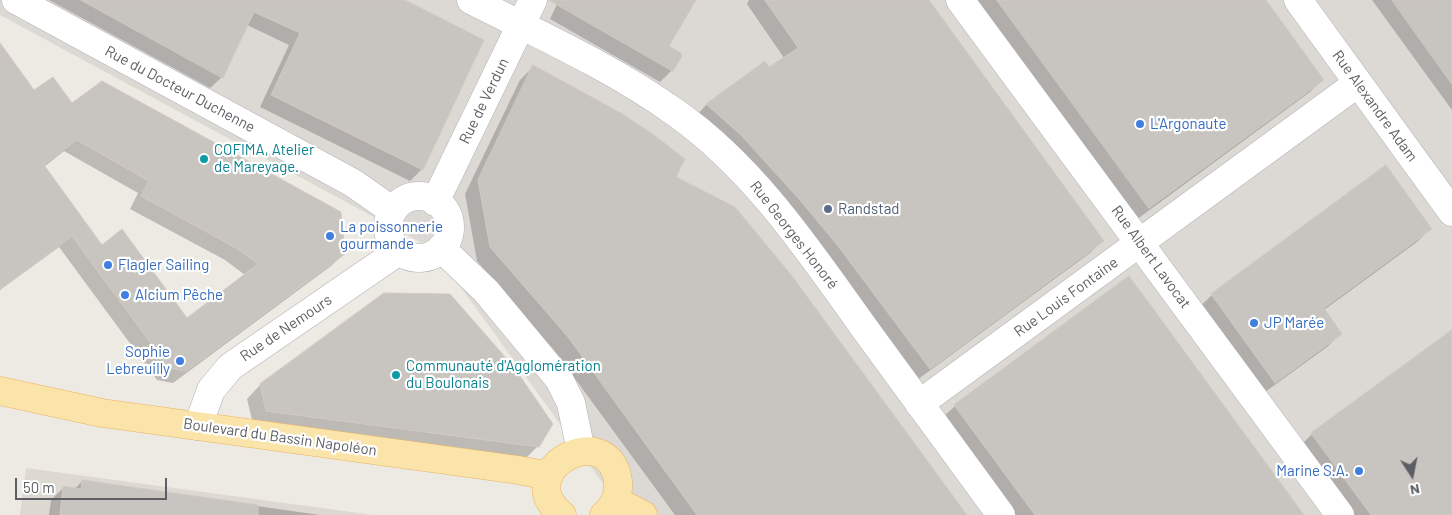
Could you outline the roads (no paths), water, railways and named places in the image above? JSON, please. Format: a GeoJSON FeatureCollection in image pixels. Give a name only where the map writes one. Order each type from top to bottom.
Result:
{"type":"FeatureCollection","features":[{"type":"Feature","properties":{"kind":"main road","name":"Boulevard du Bassin Napoléon"},"geometry":{"type":"LineString","coordinates":[[4,387],[72,408],[518,470],[549,476]]}},
{"type":"Feature","properties":{"kind":"main road"},"geometry":{"type":"LineString","coordinates":[[562,515],[550,500],[547,491],[549,476],[561,459],[582,451],[600,456],[613,469],[618,487],[609,508],[643,515]]}},
{"type":"Feature","properties":{"kind":"street","name":"Rue du Docteur Duchenne"},"geometry":{"type":"LineString","coordinates":[[16,0],[353,183],[393,211]]}},
{"type":"Feature","properties":{"kind":"street","name":"Rue Georges Honoré"},"geometry":{"type":"LineString","coordinates":[[471,0],[521,25],[652,97],[677,113],[721,150],[760,191],[803,242],[1001,515]]}},
{"type":"Feature","properties":{"kind":"street","name":"Rue de Verdun"},"geometry":{"type":"LineString","coordinates":[[435,202],[533,0]]}},
{"type":"Feature","properties":{"kind":"street","name":"Rue Albert Lavocat"},"geometry":{"type":"LineString","coordinates":[[960,0],[1340,515]]}},
{"type":"Feature","properties":{"kind":"street","name":"Rue Alexandre Adam"},"geometry":{"type":"LineString","coordinates":[[1298,0],[1452,212]]}},
{"type":"Feature","properties":{"kind":"street","name":"Rue Louis Fontaine"},"geometry":{"type":"LineString","coordinates":[[919,404],[1358,83]]}},
{"type":"Feature","properties":{"kind":"street"},"geometry":{"type":"LineString","coordinates":[[415,197],[426,198],[435,202],[443,209],[449,223],[448,236],[441,248],[423,258],[413,258],[399,251],[392,242],[388,232],[388,221],[393,211],[400,203],[415,197]]}},
{"type":"Feature","properties":{"kind":"street"},"geometry":{"type":"LineString","coordinates":[[441,248],[495,301],[559,379],[571,403],[582,451]]}},
{"type":"Feature","properties":{"kind":"street","name":"Rue de Nemours"},"geometry":{"type":"LineString","coordinates":[[198,426],[211,390],[230,367],[399,251]]}},
{"type":"Feature","properties":{"kind":"place","name":"L'Argonaute"},"geometry":{"type":"Point","coordinates":[1140,124]}},
{"type":"Feature","properties":{"kind":"place","name":"COFIMA, Atelier de Mareyage."},"geometry":{"type":"Point","coordinates":[204,159]}},
{"type":"Feature","properties":{"kind":"place","name":"Randstad"},"geometry":{"type":"Point","coordinates":[828,209]}},
{"type":"Feature","properties":{"kind":"place","name":"La poissonnerie gourmande"},"geometry":{"type":"Point","coordinates":[330,236]}},
{"type":"Feature","properties":{"kind":"place","name":"Flagler Sailing"},"geometry":{"type":"Point","coordinates":[108,265]}},
{"type":"Feature","properties":{"kind":"place","name":"Alcium Pêche"},"geometry":{"type":"Point","coordinates":[125,295]}},
{"type":"Feature","properties":{"kind":"place","name":"JP Marée"},"geometry":{"type":"Point","coordinates":[1254,323]}},
{"type":"Feature","properties":{"kind":"place","name":"Sophie Lebreuilly"},"geometry":{"type":"Point","coordinates":[180,361]}},
{"type":"Feature","properties":{"kind":"place","name":"Communauté d'Agglomération du Boulonais"},"geometry":{"type":"Point","coordinates":[396,375]}},
{"type":"Feature","properties":{"kind":"place","name":"Marine S.A."},"geometry":{"type":"Point","coordinates":[1359,471]}}]}
